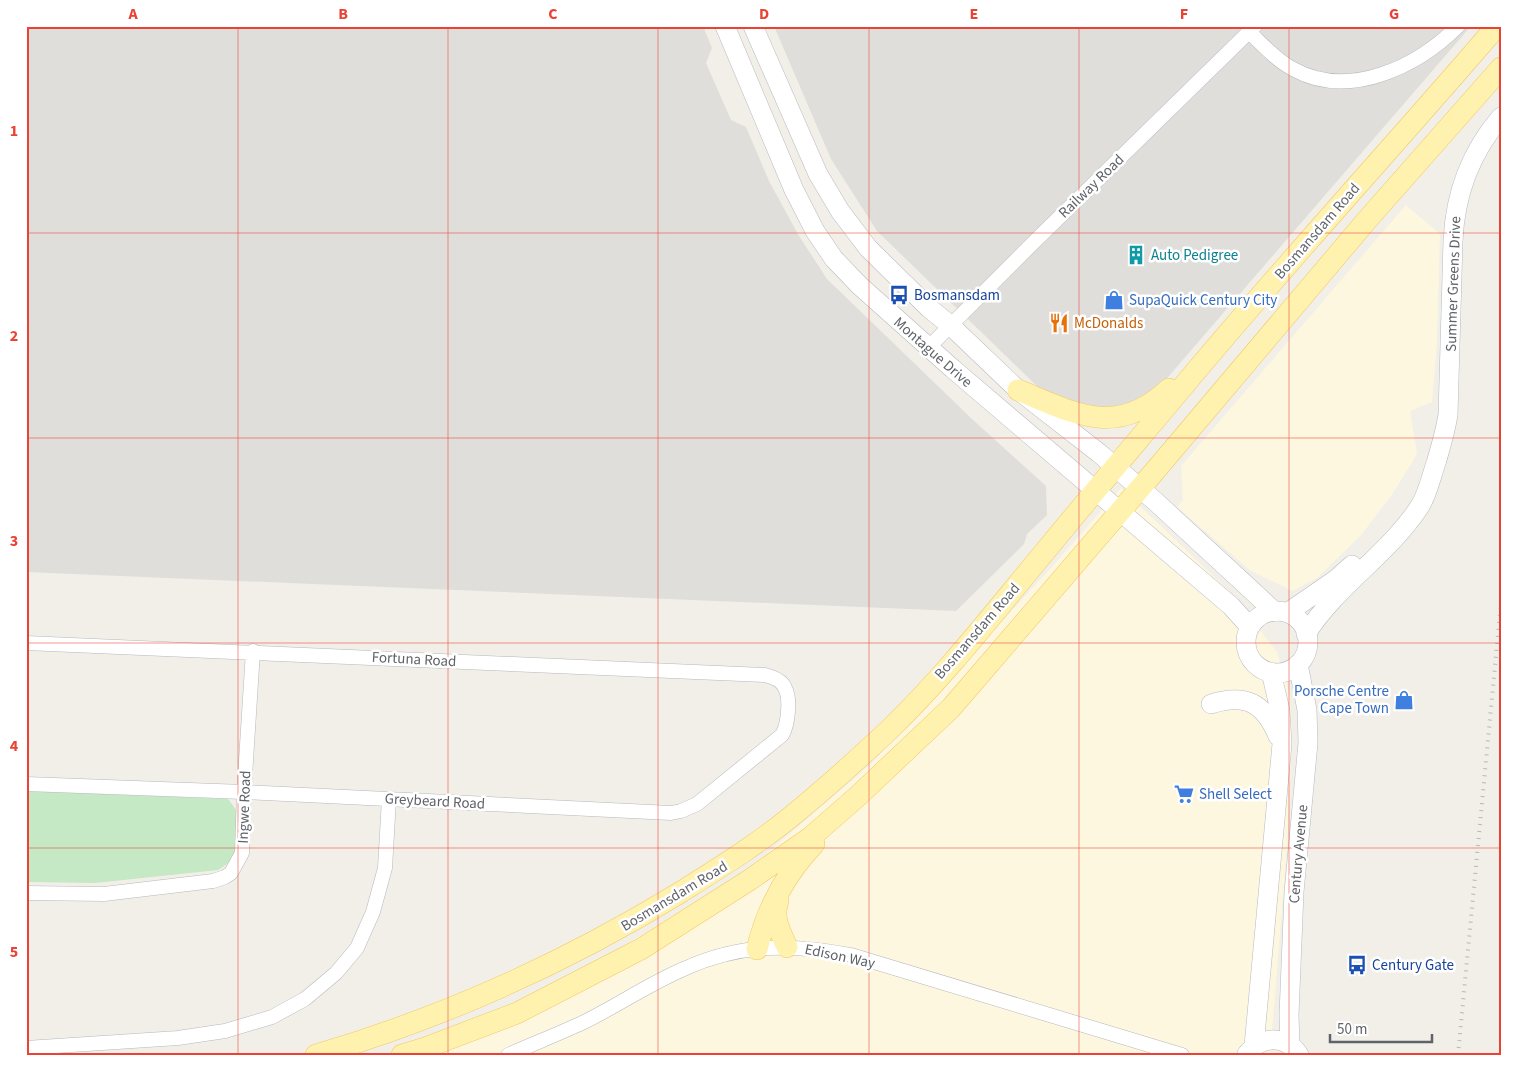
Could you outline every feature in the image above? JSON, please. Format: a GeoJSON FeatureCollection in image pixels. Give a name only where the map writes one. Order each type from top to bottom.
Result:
{"type":"FeatureCollection","features":[{"type":"Feature","properties":{"kind":"main road","name":"Bosmansdam Road"},"geometry":{"type":"LineString","coordinates":[[402,1055],[517,1013],[641,949],[748,882],[811,837],[858,796],[951,708],[1107,501],[1115,467],[1230,330],[1497,26]]}},
{"type":"Feature","properties":{"kind":"main road","name":"Bosmansdam Road"},"geometry":{"type":"LineString","coordinates":[[1140,488],[1367,220],[1501,68]]}},
{"type":"Feature","properties":{"kind":"main road"},"geometry":{"type":"LineString","coordinates":[[1018,390],[1085,415],[1107,418],[1130,415],[1143,409],[1163,394],[1230,330]]}},
{"type":"Feature","properties":{"kind":"main road"},"geometry":{"type":"LineString","coordinates":[[1107,501],[1113,492],[1122,487],[1140,488]]}},
{"type":"Feature","properties":{"kind":"main road","name":"Bosmansdam Road"},"geometry":{"type":"LineString","coordinates":[[316,1055],[420,1022],[507,986],[629,924],[746,851],[792,817],[892,727],[979,632],[1107,501]]}},
{"type":"Feature","properties":{"kind":"main road"},"geometry":{"type":"LineString","coordinates":[[757,949],[768,911],[782,886],[808,851],[844,814],[858,796]]}},
{"type":"Feature","properties":{"kind":"main road"},"geometry":{"type":"LineString","coordinates":[[782,886],[775,908],[775,917],[787,947]]}},
{"type":"Feature","properties":{"kind":"street","name":"Montague Drive"},"geometry":{"type":"LineString","coordinates":[[724,26],[794,190],[815,231],[834,259],[860,286],[929,348],[1107,501]]}},
{"type":"Feature","properties":{"kind":"street","name":"Montague Drive"},"geometry":{"type":"LineString","coordinates":[[753,26],[818,174],[840,211],[868,248],[929,308],[950,325],[1018,390],[1140,488]]}},
{"type":"Feature","properties":{"kind":"street"},"geometry":{"type":"LineString","coordinates":[[1252,29],[1280,61],[1292,69],[1313,78],[1340,82],[1377,76],[1398,69],[1446,38],[1458,26]]}},
{"type":"Feature","properties":{"kind":"street","name":"Railway Road"},"geometry":{"type":"LineString","coordinates":[[929,348],[950,325],[1252,29]]}},
{"type":"Feature","properties":{"kind":"street","name":"Summer Greens Drive"},"geometry":{"type":"LineString","coordinates":[[1306,634],[1324,611],[1399,533],[1420,506],[1429,487],[1444,440],[1448,415],[1453,241],[1457,202],[1468,168],[1482,141],[1501,117]]}},
{"type":"Feature","properties":{"kind":"street","name":"Summer Greens Drive"},"geometry":{"type":"LineString","coordinates":[[1281,612],[1335,580],[1374,543],[1402,512],[1436,461]]}},
{"type":"Feature","properties":{"kind":"street"},"geometry":{"type":"LineString","coordinates":[[1140,488],[1281,612],[1298,620],[1308,641],[1306,652],[1298,664],[1286,672],[1271,672],[1259,667],[1250,657],[1246,640],[1250,627],[1260,617],[1281,612]]}},
{"type":"Feature","properties":{"kind":"street"},"geometry":{"type":"LineString","coordinates":[[1107,501],[1231,606],[1250,627]]}},
{"type":"Feature","properties":{"kind":"street","name":"Fortuna Road"},"geometry":{"type":"LineString","coordinates":[[26,643],[253,651],[765,675],[779,680],[785,688],[788,700]]}},
{"type":"Feature","properties":{"kind":"street","name":"Ingwe Road"},"geometry":{"type":"LineString","coordinates":[[26,893],[104,894],[213,881],[231,873],[242,853],[253,651]]}},
{"type":"Feature","properties":{"kind":"street","name":"Century Avenue"},"geometry":{"type":"LineString","coordinates":[[1295,1050],[1290,1006],[1294,892],[1308,743],[1307,710],[1298,664]]}},
{"type":"Feature","properties":{"kind":"street","name":"Century Avenue"},"geometry":{"type":"LineString","coordinates":[[1250,1050],[1282,744],[1280,710],[1271,672]]}},
{"type":"Feature","properties":{"kind":"street"},"geometry":{"type":"LineString","coordinates":[[1211,704],[1233,699],[1255,704],[1264,710],[1270,718],[1282,744]]}},
{"type":"Feature","properties":{"kind":"street","name":"Greybeard Road"},"geometry":{"type":"LineString","coordinates":[[26,784],[681,812],[697,804],[782,735],[786,728],[788,700]]}},
{"type":"Feature","properties":{"kind":"street"},"geometry":{"type":"LineString","coordinates":[[26,1048],[178,1038],[225,1031],[272,1017],[305,999],[336,973],[357,948],[373,912],[385,868],[389,799]]}},
{"type":"Feature","properties":{"kind":"street","name":"Edison Way"},"geometry":{"type":"LineString","coordinates":[[508,1055],[582,1023],[687,967],[733,952],[804,947],[851,955],[1182,1055]]}},
{"type":"Feature","properties":{"kind":"street"},"geometry":{"type":"LineString","coordinates":[[1250,1050],[1261,1042],[1276,1039],[1295,1050]]}},
{"type":"Feature","properties":{"kind":"shaded area"},"geometry":{"type":"Polygon","coordinates":[[[26,26],[703,26],[712,48],[706,63],[731,120],[746,127],[769,181],[799,236],[827,279],[972,419],[1046,486],[1047,515],[1027,534],[1024,544],[956,611],[26,572],[26,26]]]}},
{"type":"Feature","properties":{"kind":"shaded area"},"geometry":{"type":"Polygon","coordinates":[[[774,26],[1471,26],[1162,384],[1133,406],[1087,410],[1044,393],[877,231],[831,159],[774,26]]]}},
{"type":"Feature","properties":{"kind":"shaded area"},"geometry":{"type":"Polygon","coordinates":[[[1406,205],[1440,234],[1437,341],[1432,402],[1410,411],[1417,454],[1393,493],[1362,534],[1318,577],[1293,591],[1251,571],[1177,507],[1183,500],[1181,466],[1406,205]]]}},
{"type":"Feature","properties":{"kind":"shaded area"},"geometry":{"type":"Polygon","coordinates":[[[1121,488],[1233,595],[1277,652],[1290,696],[1292,741],[1287,848],[1270,1055],[424,1055],[577,975],[751,867],[870,765],[1051,568],[1121,488]]]}},
{"type":"Feature","properties":{"kind":"green space"},"geometry":{"type":"Polygon","coordinates":[[[26,791],[228,799],[237,811],[238,850],[230,862],[218,870],[95,883],[26,882],[26,791]]]}},
{"type":"Feature","properties":{"kind":"railway"},"geometry":{"type":"LineString","coordinates":[[1458,1055],[1501,603]]}},
{"type":"Feature","properties":{"kind":"place","name":"Auto Pedigree"},"geometry":{"type":"Point","coordinates":[1136,255]}},
{"type":"Feature","properties":{"kind":"place","name":"Bosmansdam"},"geometry":{"type":"Point","coordinates":[899,295]}},
{"type":"Feature","properties":{"kind":"place","name":"SupaQuick Century City"},"geometry":{"type":"Point","coordinates":[1114,300]}},
{"type":"Feature","properties":{"kind":"place","name":"McDonalds"},"geometry":{"type":"Point","coordinates":[1059,323]}},
{"type":"Feature","properties":{"kind":"place","name":"Porsche Centre Cape Town"},"geometry":{"type":"Point","coordinates":[1404,700]}},
{"type":"Feature","properties":{"kind":"place","name":"Shell Select"},"geometry":{"type":"Point","coordinates":[1184,794]}},
{"type":"Feature","properties":{"kind":"place","name":"Century Gate"},"geometry":{"type":"Point","coordinates":[1357,965]}}]}
